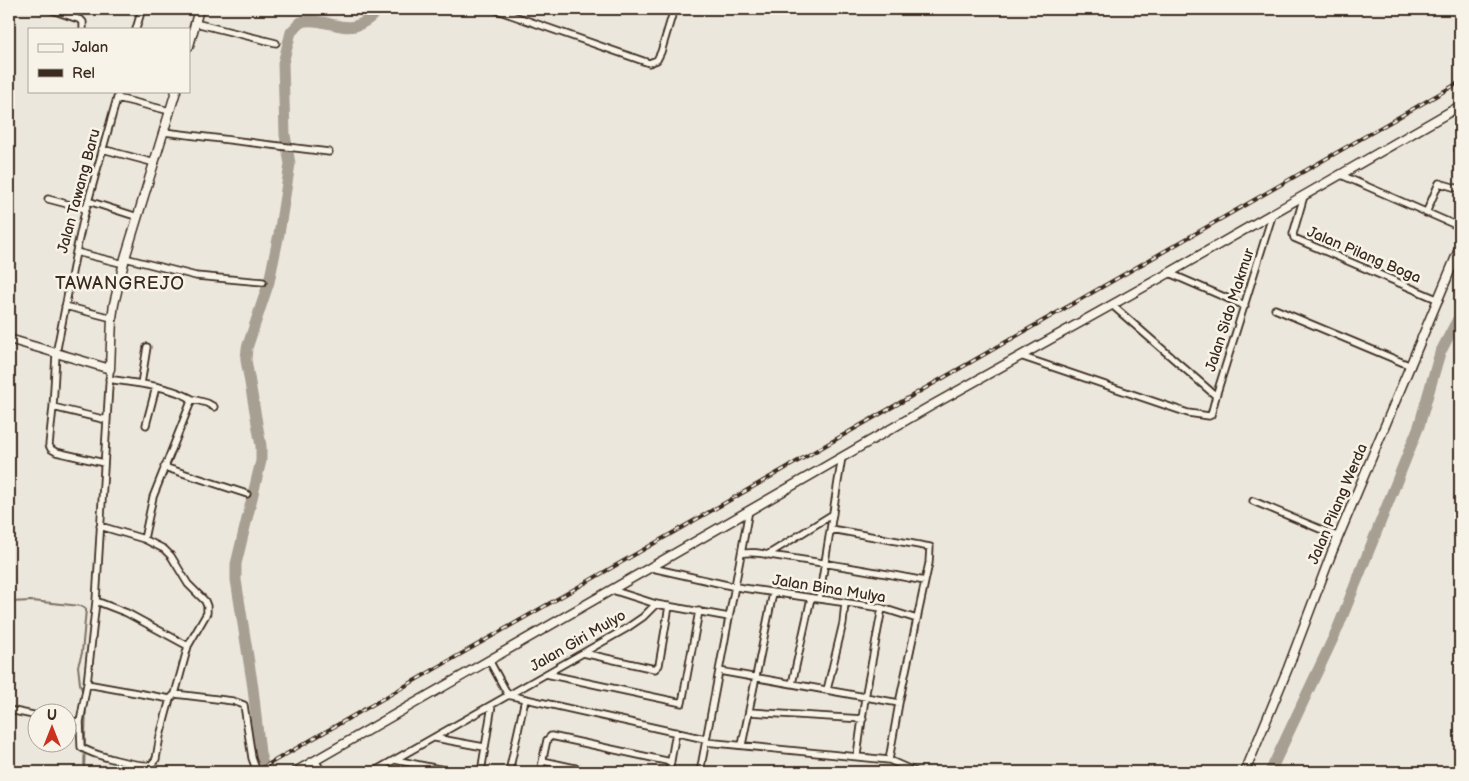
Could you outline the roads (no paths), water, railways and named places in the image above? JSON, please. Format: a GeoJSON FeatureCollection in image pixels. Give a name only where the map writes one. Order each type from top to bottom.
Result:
{"type":"FeatureCollection","features":[{"type":"Feature","properties":{"kind":"main road"},"geometry":{"type":"LineString","coordinates":[[190,42],[200,9]]}},
{"type":"Feature","properties":{"kind":"main road"},"geometry":{"type":"LineString","coordinates":[[9,339],[110,369],[112,318],[124,261],[176,92]]}},
{"type":"Feature","properties":{"kind":"main road"},"geometry":{"type":"LineString","coordinates":[[296,772],[652,568],[749,510],[1460,106]]}},
{"type":"Feature","properties":{"kind":"main road","name":"Jalan Pilang Werda"},"geometry":{"type":"LineString","coordinates":[[1245,772],[1339,537],[1460,247]]}},
{"type":"Feature","properties":{"kind":"street"},"geometry":{"type":"LineString","coordinates":[[49,9],[81,20],[83,28]]}},
{"type":"Feature","properties":{"kind":"street"},"geometry":{"type":"LineString","coordinates":[[136,28],[142,9]]}},
{"type":"Feature","properties":{"kind":"street"},"geometry":{"type":"LineString","coordinates":[[494,9],[649,64],[657,60],[661,52],[674,9]]}},
{"type":"Feature","properties":{"kind":"street"},"geometry":{"type":"LineString","coordinates":[[195,23],[276,43]]}},
{"type":"Feature","properties":{"kind":"street","name":"Jalan Tawang Baru"},"geometry":{"type":"LineString","coordinates":[[104,464],[56,452],[49,445],[54,407],[56,354],[65,306],[86,208],[119,92]]}},
{"type":"Feature","properties":{"kind":"street"},"geometry":{"type":"LineString","coordinates":[[117,98],[170,111]]}},
{"type":"Feature","properties":{"kind":"street"},"geometry":{"type":"LineString","coordinates":[[164,132],[329,152]]}},
{"type":"Feature","properties":{"kind":"street"},"geometry":{"type":"LineString","coordinates":[[102,149],[155,163]]}},
{"type":"Feature","properties":{"kind":"street"},"geometry":{"type":"LineString","coordinates":[[1341,175],[1460,227]]}},
{"type":"Feature","properties":{"kind":"street"},"geometry":{"type":"LineString","coordinates":[[1426,212],[1438,183],[1460,189]]}},
{"type":"Feature","properties":{"kind":"street","name":"Jalan Pilang Boga"},"geometry":{"type":"LineString","coordinates":[[1304,196],[1293,234],[1294,238],[1439,300]]}},
{"type":"Feature","properties":{"kind":"street"},"geometry":{"type":"LineString","coordinates":[[48,199],[86,208]]}},
{"type":"Feature","properties":{"kind":"street"},"geometry":{"type":"LineString","coordinates":[[88,201],[138,217]]}},
{"type":"Feature","properties":{"kind":"street","name":"Jalan Sido Makmur"},"geometry":{"type":"LineString","coordinates":[[1020,356],[1188,413],[1207,417],[1211,414],[1273,213]]}},
{"type":"Feature","properties":{"kind":"street"},"geometry":{"type":"LineString","coordinates":[[76,252],[196,276],[262,282]]}},
{"type":"Feature","properties":{"kind":"street"},"geometry":{"type":"LineString","coordinates":[[1170,272],[1245,306]]}},
{"type":"Feature","properties":{"kind":"street"},"geometry":{"type":"LineString","coordinates":[[1112,305],[1216,396]]}},
{"type":"Feature","properties":{"kind":"street"},"geometry":{"type":"LineString","coordinates":[[65,306],[112,318]]}},
{"type":"Feature","properties":{"kind":"street"},"geometry":{"type":"LineString","coordinates":[[1275,309],[1411,366]]}},
{"type":"Feature","properties":{"kind":"street"},"geometry":{"type":"LineString","coordinates":[[141,384],[147,347]]}},
{"type":"Feature","properties":{"kind":"street"},"geometry":{"type":"LineString","coordinates":[[100,526],[144,539],[169,553],[188,584],[205,601],[207,606],[207,614],[188,646],[175,694],[170,699],[156,759],[151,765],[138,765],[85,750],[81,747],[80,722],[87,684],[96,601],[100,526],[110,369]]}},
{"type":"Feature","properties":{"kind":"street"},"geometry":{"type":"LineString","coordinates":[[109,379],[173,391],[207,403],[214,408]]}},
{"type":"Feature","properties":{"kind":"street"},"geometry":{"type":"LineString","coordinates":[[146,425],[156,387]]}},
{"type":"Feature","properties":{"kind":"street"},"geometry":{"type":"LineString","coordinates":[[144,539],[153,497],[192,399]]}},
{"type":"Feature","properties":{"kind":"street"},"geometry":{"type":"LineString","coordinates":[[54,407],[107,420]]}},
{"type":"Feature","properties":{"kind":"street"},"geometry":{"type":"LineString","coordinates":[[819,598],[842,457]]}},
{"type":"Feature","properties":{"kind":"street"},"geometry":{"type":"LineString","coordinates":[[164,467],[247,494]]}},
{"type":"Feature","properties":{"kind":"street"},"geometry":{"type":"LineString","coordinates":[[1254,501],[1339,537]]}},
{"type":"Feature","properties":{"kind":"street"},"geometry":{"type":"LineString","coordinates":[[700,772],[749,510]]}},
{"type":"Feature","properties":{"kind":"street"},"geometry":{"type":"LineString","coordinates":[[767,555],[833,514]]}},
{"type":"Feature","properties":{"kind":"street"},"geometry":{"type":"LineString","coordinates":[[831,529],[930,547],[925,581],[889,760]]}},
{"type":"Feature","properties":{"kind":"street"},"geometry":{"type":"LineString","coordinates":[[741,554],[767,555],[824,563],[925,581]]}},
{"type":"Feature","properties":{"kind":"street","name":"Jalan Bina Mulya"},"geometry":{"type":"LineString","coordinates":[[652,568],[736,587],[882,608],[917,619]]}},
{"type":"Feature","properties":{"kind":"street"},"geometry":{"type":"LineString","coordinates":[[612,590],[656,604],[729,617]]}},
{"type":"Feature","properties":{"kind":"street"},"geometry":{"type":"LineString","coordinates":[[742,745],[773,593]]}},
{"type":"Feature","properties":{"kind":"street"},"geometry":{"type":"LineString","coordinates":[[792,684],[811,598]]}},
{"type":"Feature","properties":{"kind":"street"},"geometry":{"type":"LineString","coordinates":[[96,601],[127,614],[188,646]]}},
{"type":"Feature","properties":{"kind":"street"},"geometry":{"type":"LineString","coordinates":[[827,690],[843,623],[845,603]]}},
{"type":"Feature","properties":{"kind":"street","name":"Jalan Giri Mulyo"},"geometry":{"type":"LineString","coordinates":[[373,772],[637,622],[656,604]]}},
{"type":"Feature","properties":{"kind":"street"},"geometry":{"type":"LineString","coordinates":[[582,653],[655,669],[659,665],[669,606]]}},
{"type":"Feature","properties":{"kind":"street"},"geometry":{"type":"LineString","coordinates":[[857,755],[865,698],[882,608]]}},
{"type":"Feature","properties":{"kind":"street"},"geometry":{"type":"LineString","coordinates":[[546,674],[682,703],[699,612]]}},
{"type":"Feature","properties":{"kind":"street"},"geometry":{"type":"LineString","coordinates":[[489,660],[508,695],[705,740],[857,755],[889,760],[916,772]]}},
{"type":"Feature","properties":{"kind":"street"},"geometry":{"type":"LineString","coordinates":[[719,671],[899,703]]}},
{"type":"Feature","properties":{"kind":"street"},"geometry":{"type":"LineString","coordinates":[[87,684],[170,699]]}},
{"type":"Feature","properties":{"kind":"street"},"geometry":{"type":"LineString","coordinates":[[175,694],[233,701],[244,705],[256,772]]}},
{"type":"Feature","properties":{"kind":"street"},"geometry":{"type":"LineString","coordinates":[[509,772],[525,699]]}},
{"type":"Feature","properties":{"kind":"street"},"geometry":{"type":"LineString","coordinates":[[481,772],[492,705]]}},
{"type":"Feature","properties":{"kind":"street"},"geometry":{"type":"LineString","coordinates":[[9,710],[28,714]]}},
{"type":"Feature","properties":{"kind":"street"},"geometry":{"type":"LineString","coordinates":[[749,712],[862,719]]}},
{"type":"Feature","properties":{"kind":"street"},"geometry":{"type":"LineString","coordinates":[[670,772],[676,732]]}},
{"type":"Feature","properties":{"kind":"street"},"geometry":{"type":"LineString","coordinates":[[540,772],[547,740],[551,736],[671,762]]}},
{"type":"Feature","properties":{"kind":"street"},"geometry":{"type":"LineString","coordinates":[[434,738],[484,747]]}},
{"type":"Feature","properties":{"kind":"street"},"geometry":{"type":"LineString","coordinates":[[315,760],[322,772]]}},
{"type":"Feature","properties":{"kind":"street"},"geometry":{"type":"LineString","coordinates":[[395,760],[454,772]]}},
{"type":"Feature","properties":{"kind":"street"},"geometry":{"type":"LineString","coordinates":[[543,761],[592,772]]}},
{"type":"Feature","properties":{"kind":"waterway"},"geometry":{"type":"LineString","coordinates":[[265,772],[260,753],[253,688],[236,580],[236,564],[261,461],[261,446],[246,360],[247,348],[269,282],[290,164],[285,135],[283,63],[291,32],[301,22],[316,21],[349,27],[359,25],[380,9]]}},
{"type":"Feature","properties":{"kind":"waterway"},"geometry":{"type":"LineString","coordinates":[[1270,772],[1337,630],[1419,426],[1440,353],[1460,315]]}},
{"type":"Feature","properties":{"kind":"waterway"},"geometry":{"type":"LineString","coordinates":[[9,602],[32,601],[81,606],[86,609],[82,653],[78,666],[83,693]]}},
{"type":"Feature","properties":{"kind":"waterway"},"geometry":{"type":"LineString","coordinates":[[84,772],[86,702]]}},
{"type":"Feature","properties":{"kind":"railway"},"geometry":{"type":"LineString","coordinates":[[255,772],[1460,82]]}},
{"type":"Feature","properties":{"kind":"district","name":"TAWANGREJO"},"geometry":{"type":"Point","coordinates":[120,283]}}]}
